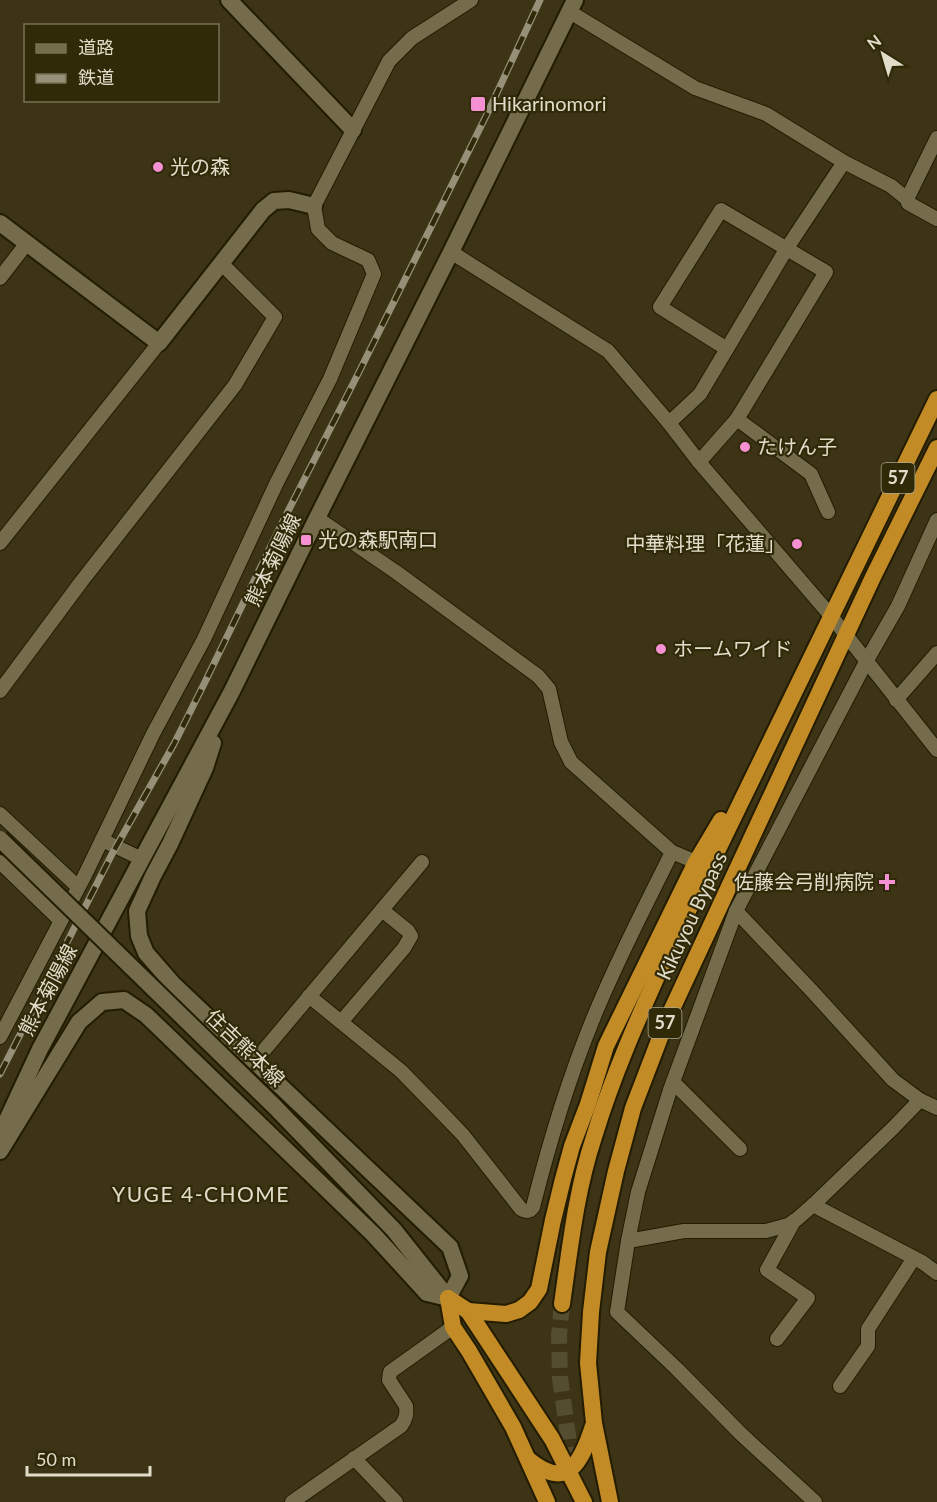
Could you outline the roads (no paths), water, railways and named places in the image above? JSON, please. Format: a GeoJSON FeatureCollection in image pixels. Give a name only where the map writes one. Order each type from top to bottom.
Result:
{"type":"FeatureCollection","features":[{"type":"Feature","properties":{"kind":"highway","name":"Kikuyou Bypass"},"geometry":{"type":"LineString","coordinates":[[562,1304],[570,1245],[593,1138],[643,1007],[666,954],[937,399]]}},
{"type":"Feature","properties":{"kind":"highway","name":"Kikuyou Bypass"},"geometry":{"type":"LineString","coordinates":[[610,1502],[594,1423],[588,1363],[598,1252],[633,1108],[666,1022],[873,577],[937,448]]}},
{"type":"Feature","properties":{"kind":"highway"},"geometry":{"type":"LineString","coordinates":[[468,1311],[506,1314],[519,1310],[530,1302],[539,1289],[562,1179],[606,1046],[696,862],[776,729]]}},
{"type":"Feature","properties":{"kind":"highway"},"geometry":{"type":"LineString","coordinates":[[448,1298],[468,1311],[552,1439],[584,1502]]}},
{"type":"Feature","properties":{"kind":"highway"},"geometry":{"type":"LineString","coordinates":[[448,1298],[453,1327],[513,1427],[546,1502]]}},
{"type":"Feature","properties":{"kind":"highway"},"geometry":{"type":"LineString","coordinates":[[527,1458],[540,1469],[557,1474],[568,1471],[586,1449],[594,1423]]}},
{"type":"Feature","properties":{"kind":"main road"},"geometry":{"type":"LineString","coordinates":[[229,0],[353,130]]}},
{"type":"Feature","properties":{"kind":"main road","name":"熊本菊陽線"},"geometry":{"type":"LineString","coordinates":[[0,1135],[40,1049],[232,691],[572,6]]}},
{"type":"Feature","properties":{"kind":"main road"},"geometry":{"type":"LineString","coordinates":[[0,223],[159,343],[262,210],[274,201],[289,200],[314,206]]}},
{"type":"Feature","properties":{"kind":"main road"},"geometry":{"type":"LineString","coordinates":[[0,1150],[79,1022],[102,1002],[124,1000],[146,1015],[169,1036],[373,1234],[427,1293],[448,1298],[460,1276],[450,1247],[173,984],[146,953],[139,936],[137,911],[205,768],[232,691]]}},
{"type":"Feature","properties":{"kind":"main road","name":"住吉熊本線"},"geometry":{"type":"LineString","coordinates":[[0,839],[274,1106],[394,1230],[448,1298]]}},
{"type":"Feature","properties":{"kind":"street"},"geometry":{"type":"LineString","coordinates":[[0,1036],[102,840],[153,734],[204,639],[277,482],[330,379],[374,274],[368,260],[332,243],[318,229],[314,206],[388,61],[412,38],[471,0]]}},
{"type":"Feature","properties":{"kind":"street"},"geometry":{"type":"LineString","coordinates":[[572,6],[694,88],[766,114],[844,162],[891,186],[907,199],[908,203],[937,219]]}},
{"type":"Feature","properties":{"kind":"street"},"geometry":{"type":"LineString","coordinates":[[907,199],[937,138]]}},
{"type":"Feature","properties":{"kind":"street"},"geometry":{"type":"LineString","coordinates":[[669,423],[700,394],[786,248],[844,162]]}},
{"type":"Feature","properties":{"kind":"street"},"geometry":{"type":"LineString","coordinates":[[699,462],[737,419],[826,272],[721,210],[660,307],[728,349]]}},
{"type":"Feature","properties":{"kind":"street"},"geometry":{"type":"LineString","coordinates":[[0,278],[27,243]]}},
{"type":"Feature","properties":{"kind":"street"},"geometry":{"type":"LineString","coordinates":[[451,252],[608,351],[699,462],[831,616],[937,750]]}},
{"type":"Feature","properties":{"kind":"street"},"geometry":{"type":"LineString","coordinates":[[2,683],[235,385],[275,317],[221,262]]}},
{"type":"Feature","properties":{"kind":"street"},"geometry":{"type":"LineString","coordinates":[[0,543],[159,343]]}},
{"type":"Feature","properties":{"kind":"street"},"geometry":{"type":"LineString","coordinates":[[737,419],[811,474],[828,512]]}},
{"type":"Feature","properties":{"kind":"street"},"geometry":{"type":"LineString","coordinates":[[317,518],[396,572],[538,676],[549,689],[561,742],[571,762],[672,852],[696,862]]}},
{"type":"Feature","properties":{"kind":"street"},"geometry":{"type":"LineString","coordinates":[[815,1502],[741,1434],[677,1369],[616,1312],[638,1192],[673,1082],[736,911],[867,660],[898,606],[937,520]]}},
{"type":"Feature","properties":{"kind":"street"},"geometry":{"type":"LineString","coordinates":[[896,700],[937,653]]}},
{"type":"Feature","properties":{"kind":"street"},"geometry":{"type":"LineString","coordinates":[[0,814],[78,887]]}},
{"type":"Feature","properties":{"kind":"street"},"geometry":{"type":"LineString","coordinates":[[102,840],[142,859]]}},
{"type":"Feature","properties":{"kind":"street"},"geometry":{"type":"LineString","coordinates":[[309,996],[401,1071],[463,1135],[521,1209],[531,1210],[557,1118],[593,1019],[672,852]]}},
{"type":"Feature","properties":{"kind":"street"},"geometry":{"type":"LineString","coordinates":[[0,862],[60,921]]}},
{"type":"Feature","properties":{"kind":"street"},"geometry":{"type":"LineString","coordinates":[[255,1061],[422,862]]}},
{"type":"Feature","properties":{"kind":"street"},"geometry":{"type":"LineString","coordinates":[[341,1022],[404,948],[411,936],[382,910]]}},
{"type":"Feature","properties":{"kind":"street"},"geometry":{"type":"LineString","coordinates":[[736,911],[893,1080],[920,1100],[937,1107]]}},
{"type":"Feature","properties":{"kind":"street"},"geometry":{"type":"LineString","coordinates":[[673,1082],[740,1149]]}},
{"type":"Feature","properties":{"kind":"street"},"geometry":{"type":"LineString","coordinates":[[628,1241],[684,1231],[766,1231],[788,1225],[813,1205],[920,1100]]}},
{"type":"Feature","properties":{"kind":"street"},"geometry":{"type":"LineString","coordinates":[[813,1205],[914,1258],[937,1273]]}},
{"type":"Feature","properties":{"kind":"street"},"geometry":{"type":"LineString","coordinates":[[777,1339],[808,1298],[767,1270],[794,1221]]}},
{"type":"Feature","properties":{"kind":"street"},"geometry":{"type":"LineString","coordinates":[[840,1386],[868,1346],[868,1329],[914,1258]]}},
{"type":"Feature","properties":{"kind":"street"},"geometry":{"type":"LineString","coordinates":[[291,1502],[401,1426],[405,1421],[407,1410],[389,1380],[390,1372],[453,1327]]}},
{"type":"Feature","properties":{"kind":"street"},"geometry":{"type":"LineString","coordinates":[[354,1458],[396,1502]]}},
{"type":"Feature","properties":{"kind":"tunnel"},"geometry":{"type":"LineString","coordinates":[[562,1304],[559,1336],[560,1378],[574,1478]]}},
{"type":"Feature","properties":{"kind":"railway"},"geometry":{"type":"LineString","coordinates":[[0,1074],[112,854],[174,744],[489,110],[540,0]]}},
{"type":"Feature","properties":{"kind":"place","name":"Hikarinomori"},"geometry":{"type":"Point","coordinates":[478,104]}},
{"type":"Feature","properties":{"kind":"place","name":"光の森"},"geometry":{"type":"Point","coordinates":[158,167]}},
{"type":"Feature","properties":{"kind":"place","name":"たけん子"},"geometry":{"type":"Point","coordinates":[745,447]}},
{"type":"Feature","properties":{"kind":"place","name":"光の森駅南口"},"geometry":{"type":"Point","coordinates":[306,540]}},
{"type":"Feature","properties":{"kind":"place","name":"中華料理「花蓮」"},"geometry":{"type":"Point","coordinates":[797,544]}},
{"type":"Feature","properties":{"kind":"place","name":"ホームワイド"},"geometry":{"type":"Point","coordinates":[661,649]}},
{"type":"Feature","properties":{"kind":"place","name":"佐藤会弓削病院"},"geometry":{"type":"Point","coordinates":[887,882]}},
{"type":"Feature","properties":{"kind":"district","name":"YUGE 4-CHOME"},"geometry":{"type":"Point","coordinates":[201,1195]}}]}
